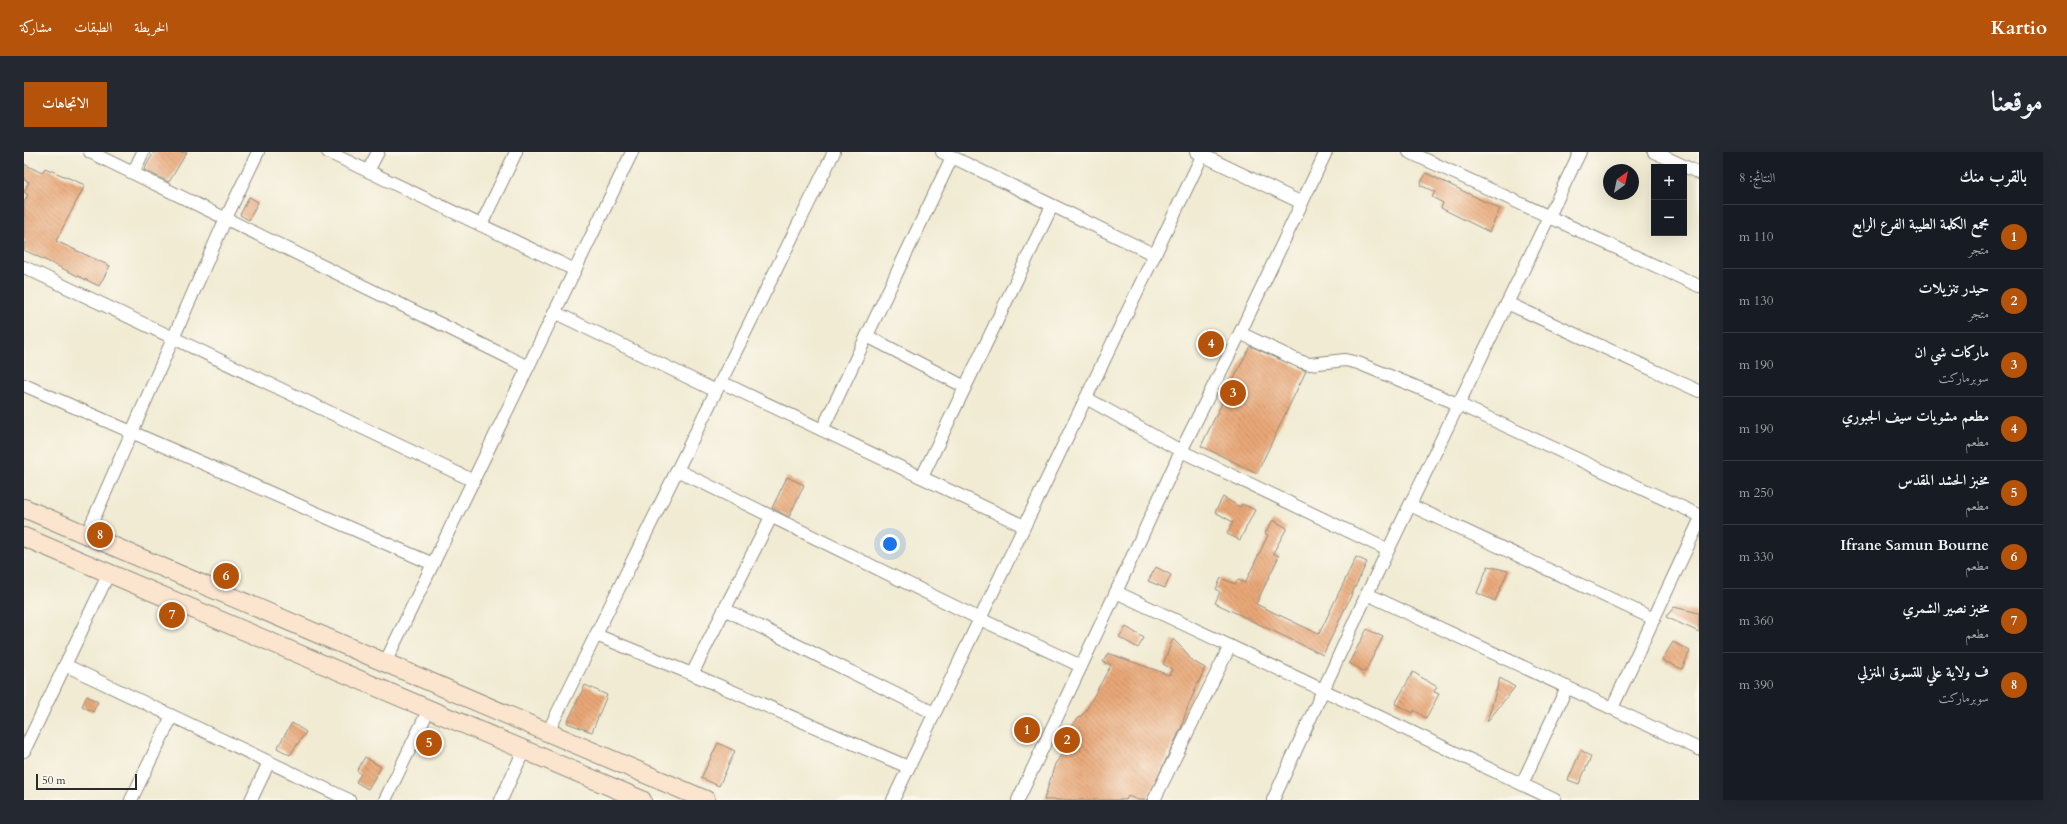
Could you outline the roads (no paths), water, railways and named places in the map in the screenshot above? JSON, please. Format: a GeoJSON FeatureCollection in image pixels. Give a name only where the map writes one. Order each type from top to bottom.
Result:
{"type":"FeatureCollection","features":[{"type":"Feature","properties":{"kind":"street"},"geometry":{"type":"LineString","coordinates":[[90,152],[528,367]]}},
{"type":"Feature","properties":{"kind":"street"},"geometry":{"type":"LineString","coordinates":[[133,173],[143,152]]}},
{"type":"Feature","properties":{"kind":"street"},"geometry":{"type":"LineString","coordinates":[[87,534],[226,218],[258,152]]}},
{"type":"Feature","properties":{"kind":"street"},"geometry":{"type":"LineString","coordinates":[[328,152],[574,270]]}},
{"type":"Feature","properties":{"kind":"street"},"geometry":{"type":"LineString","coordinates":[[368,171],[378,152]]}},
{"type":"Feature","properties":{"kind":"street"},"geometry":{"type":"LineString","coordinates":[[481,226],[516,152]]}},
{"type":"Feature","properties":{"kind":"street"},"geometry":{"type":"LineString","coordinates":[[386,663],[632,152]]}},
{"type":"Feature","properties":{"kind":"street"},"geometry":{"type":"LineString","coordinates":[[548,732],[834,152]]}},
{"type":"Feature","properties":{"kind":"street"},"geometry":{"type":"LineString","coordinates":[[1018,800],[1181,451],[1240,333],[1326,152]]}},
{"type":"Feature","properties":{"kind":"street"},"geometry":{"type":"LineString","coordinates":[[1409,152],[1699,286]]}},
{"type":"Feature","properties":{"kind":"street"},"geometry":{"type":"LineString","coordinates":[[1276,799],[1322,690],[1367,594],[1580,152]]}},
{"type":"Feature","properties":{"kind":"street"},"geometry":{"type":"LineString","coordinates":[[1654,152],[1699,173]]}},
{"type":"Feature","properties":{"kind":"street"},"geometry":{"type":"LineString","coordinates":[[892,800],[1155,255],[1201,153],[1302,203]]}},
{"type":"Feature","properties":{"kind":"street"},"geometry":{"type":"LineString","coordinates":[[822,430],[867,336],[947,154],[1155,255]]}},
{"type":"Feature","properties":{"kind":"street"},"geometry":{"type":"LineString","coordinates":[[922,477],[1052,206]]}},
{"type":"Feature","properties":{"kind":"street"},"geometry":{"type":"LineString","coordinates":[[24,267],[474,481]]}},
{"type":"Feature","properties":{"kind":"street"},"geometry":{"type":"LineString","coordinates":[[1507,303],[1699,391]]}},
{"type":"Feature","properties":{"kind":"street"},"geometry":{"type":"LineString","coordinates":[[554,312],[719,386],[822,430],[1024,526]]}},
{"type":"Feature","properties":{"kind":"street"},"geometry":{"type":"LineString","coordinates":[[1240,333],[1299,361],[1310,364],[1345,360],[1358,363],[1458,404],[1699,515]]}},
{"type":"Feature","properties":{"kind":"street"},"geometry":{"type":"LineString","coordinates":[[867,336],[965,387]]}},
{"type":"Feature","properties":{"kind":"street"},"geometry":{"type":"LineString","coordinates":[[24,385],[433,564]]}},
{"type":"Feature","properties":{"kind":"street"},"geometry":{"type":"LineString","coordinates":[[1086,398],[1181,451],[1388,550]]}},
{"type":"Feature","properties":{"kind":"street"},"geometry":{"type":"LineString","coordinates":[[677,470],[771,517],[1081,666]]}},
{"type":"Feature","properties":{"kind":"street"},"geometry":{"type":"LineString","coordinates":[[1410,505],[1654,619]]}},
{"type":"Feature","properties":{"kind":"street"},"geometry":{"type":"LineString","coordinates":[[24,508],[706,800]]}},
{"type":"Feature","properties":{"kind":"street"},"geometry":{"type":"LineString","coordinates":[[692,674],[771,517]]}},
{"type":"Feature","properties":{"kind":"street"},"geometry":{"type":"LineString","coordinates":[[1612,708],[1699,522]]}},
{"type":"Feature","properties":{"kind":"street"},"geometry":{"type":"LineString","coordinates":[[24,537],[524,750],[614,795],[642,800]]}},
{"type":"Feature","properties":{"kind":"street"},"geometry":{"type":"LineString","coordinates":[[24,751],[109,573]]}},
{"type":"Feature","properties":{"kind":"street"},"geometry":{"type":"LineString","coordinates":[[1116,592],[1555,800]]}},
{"type":"Feature","properties":{"kind":"street"},"geometry":{"type":"LineString","coordinates":[[1367,594],[1699,749]]}},
{"type":"Feature","properties":{"kind":"street"},"geometry":{"type":"LineString","coordinates":[[724,609],[934,713]]}},
{"type":"Feature","properties":{"kind":"street"},"geometry":{"type":"LineString","coordinates":[[596,635],[692,674],[908,767]]}},
{"type":"Feature","properties":{"kind":"street"},"geometry":{"type":"LineString","coordinates":[[1154,800],[1230,646]]}},
{"type":"Feature","properties":{"kind":"street"},"geometry":{"type":"LineString","coordinates":[[65,665],[349,800]]}},
{"type":"Feature","properties":{"kind":"street"},"geometry":{"type":"LineString","coordinates":[[1522,784],[1567,687]]}},
{"type":"Feature","properties":{"kind":"street"},"geometry":{"type":"LineString","coordinates":[[385,800],[429,709]]}},
{"type":"Feature","properties":{"kind":"street"},"geometry":{"type":"LineString","coordinates":[[131,800],[172,716]]}},
{"type":"Feature","properties":{"kind":"street"},"geometry":{"type":"LineString","coordinates":[[501,800],[524,750]]}},
{"type":"Feature","properties":{"kind":"street"},"geometry":{"type":"LineString","coordinates":[[251,800],[269,762]]}},
{"type":"Feature","properties":{"kind":"place","name":"مطعم مشويات سيف الجبوري"},"geometry":{"type":"Point","coordinates":[1211,344]}},
{"type":"Feature","properties":{"kind":"place","name":"ماركات شي ان"},"geometry":{"type":"Point","coordinates":[1233,393]}},
{"type":"Feature","properties":{"kind":"place","name":"ف ولاية علي للتسوق المنزلي"},"geometry":{"type":"Point","coordinates":[100,535]}},
{"type":"Feature","properties":{"kind":"place","name":"Ifrane Samun Bourne"},"geometry":{"type":"Point","coordinates":[226,576]}},
{"type":"Feature","properties":{"kind":"place","name":"مخبز نصير الشمري"},"geometry":{"type":"Point","coordinates":[172,615]}},
{"type":"Feature","properties":{"kind":"place","name":"مجمع الكلمة الطيبة الفرع الرابع"},"geometry":{"type":"Point","coordinates":[1027,730]}},
{"type":"Feature","properties":{"kind":"place","name":"حيدر تنزيلات"},"geometry":{"type":"Point","coordinates":[1067,740]}},
{"type":"Feature","properties":{"kind":"place","name":"مخبز الحشد المقدس"},"geometry":{"type":"Point","coordinates":[429,743]}}]}
